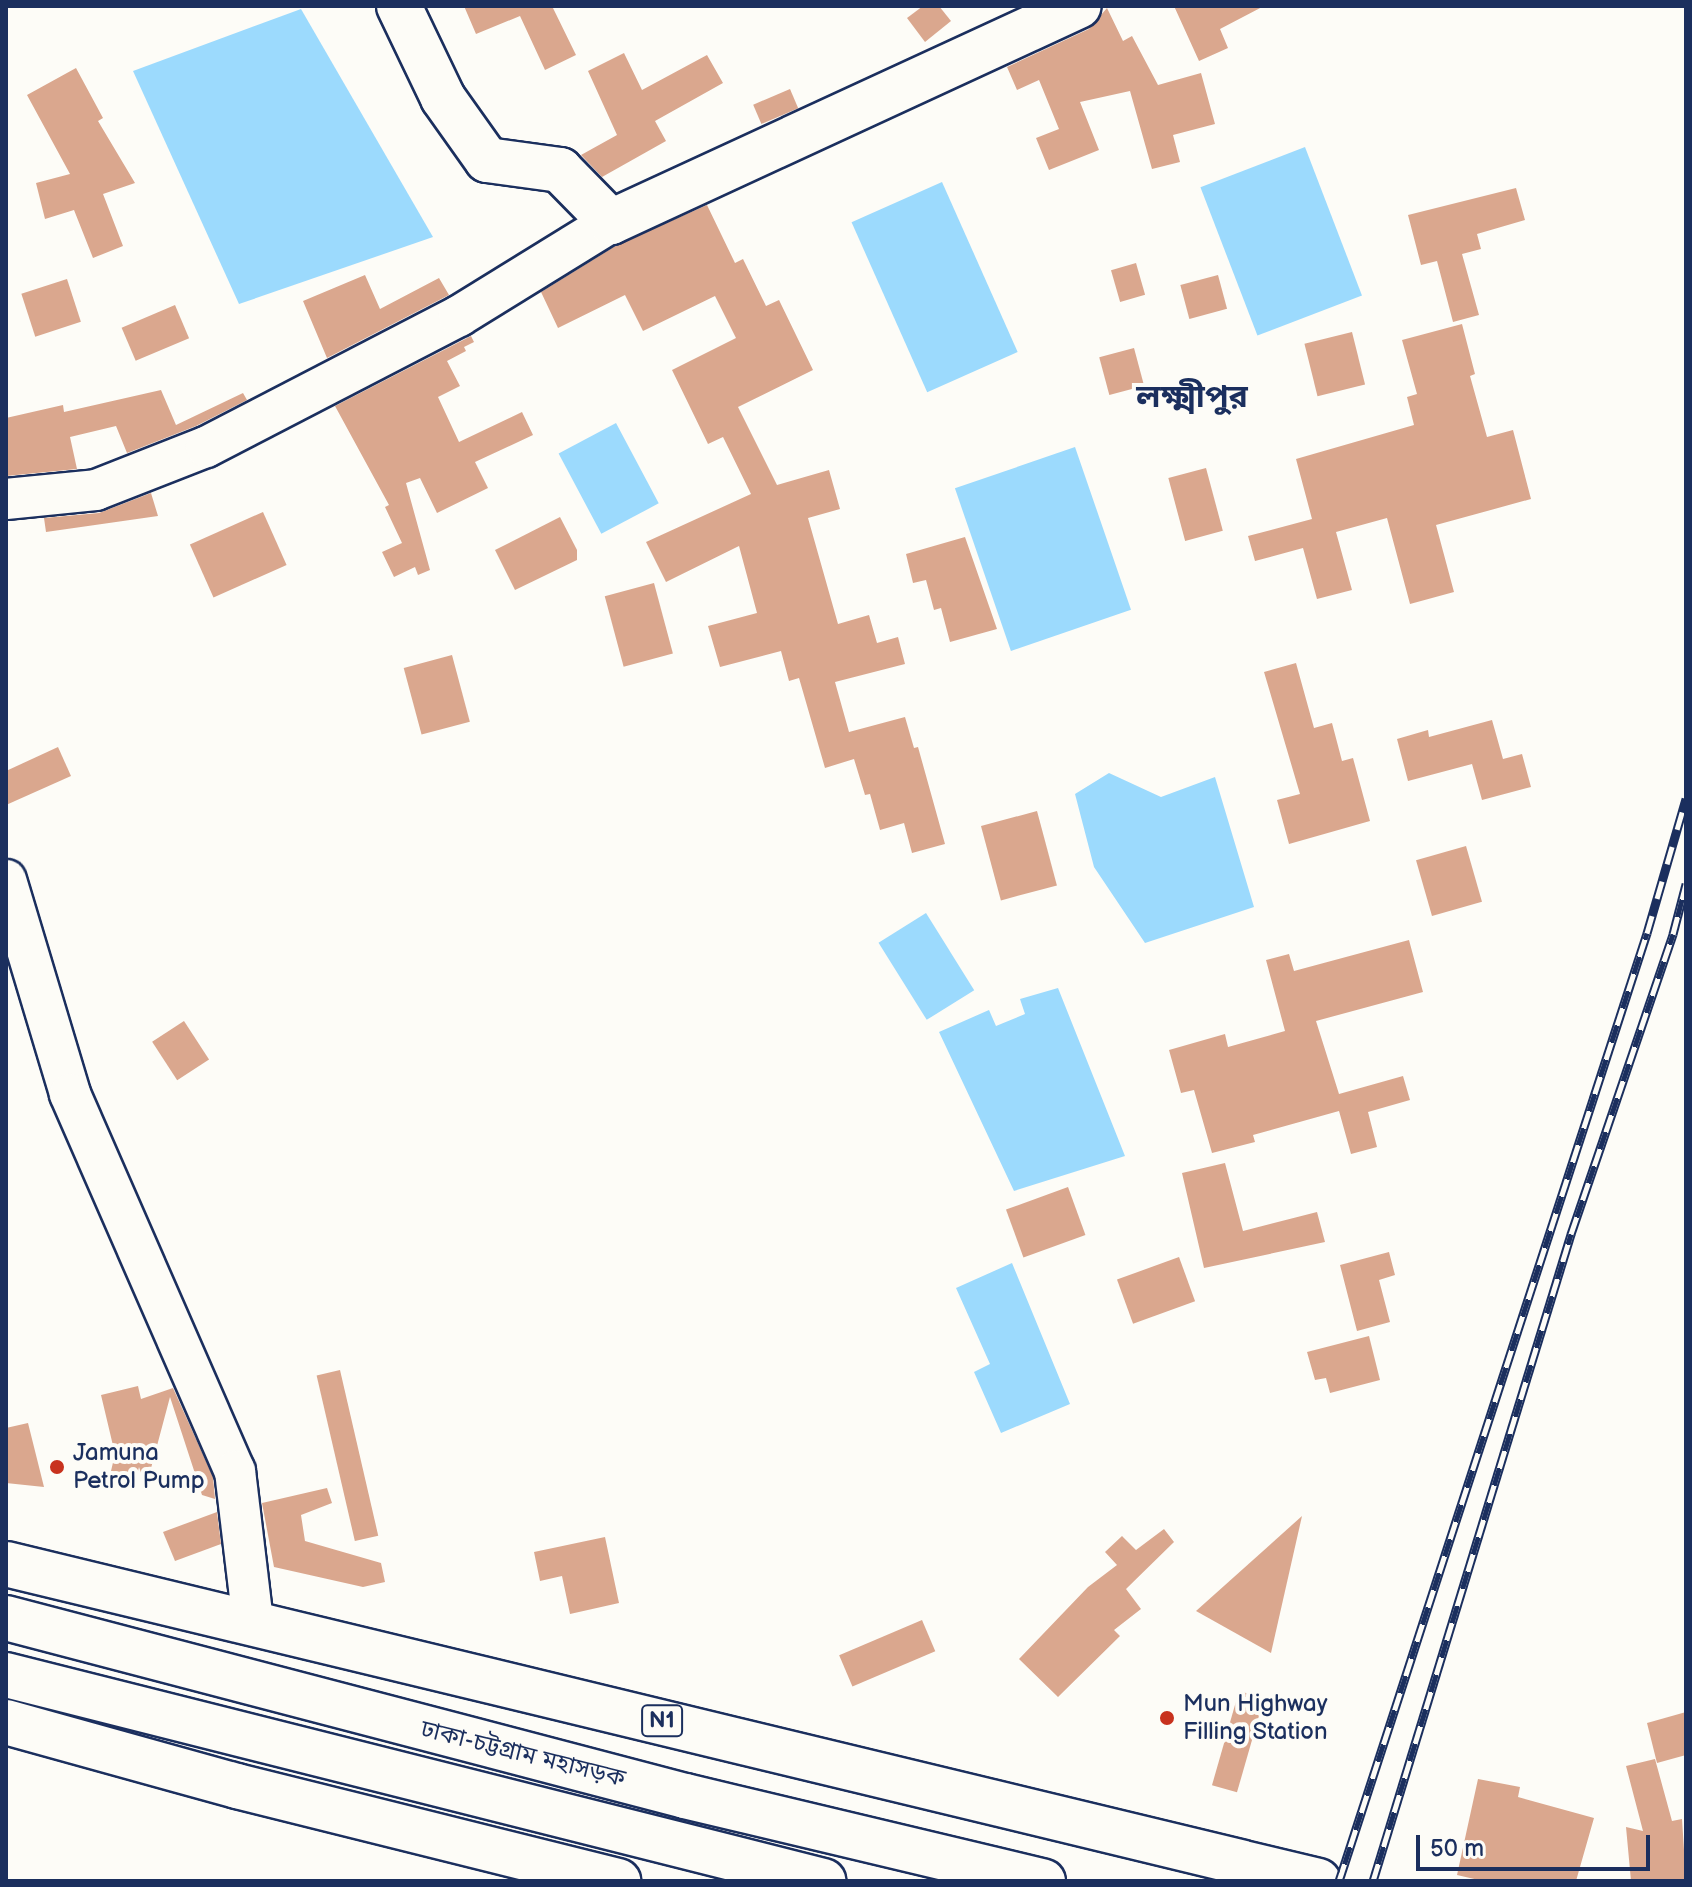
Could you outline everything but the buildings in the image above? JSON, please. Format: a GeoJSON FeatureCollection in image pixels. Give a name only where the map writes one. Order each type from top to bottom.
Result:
{"type":"FeatureCollection","features":[{"type":"Feature","properties":{"kind":"main road"},"geometry":{"type":"LineString","coordinates":[[399,6],[443,98],[487,160],[560,170],[611,222],[1079,6]]}},
{"type":"Feature","properties":{"kind":"main road","name":"N1"},"geometry":{"type":"LineString","coordinates":[[6,1564],[1318,1881]]}},
{"type":"Feature","properties":{"kind":"main road","name":"ঢাকা-চট্টগ্রাম মহাসড়ক"},"geometry":{"type":"LineString","coordinates":[[6,1618],[685,1796],[1043,1881]]}},
{"type":"Feature","properties":{"kind":"main road","name":"ঢাকা-চট্টগ্রাম মহাসড়ক"},"geometry":{"type":"LineString","coordinates":[[6,1675],[823,1881]]}},
{"type":"Feature","properties":{"kind":"main road"},"geometry":{"type":"LineString","coordinates":[[6,1722],[237,1786],[618,1881]]}},
{"type":"Feature","properties":{"kind":"street"},"geometry":{"type":"LineString","coordinates":[[6,499],[96,490],[206,447],[459,316],[611,222]]}},
{"type":"Feature","properties":{"kind":"street"},"geometry":{"type":"LineString","coordinates":[[6,880],[70,1094],[235,1471],[253,1622]]}},
{"type":"Feature","properties":{"kind":"water"},"geometry":{"type":"Polygon","coordinates":[[[301,9],[433,237],[239,304],[133,71],[301,9]]]}},
{"type":"Feature","properties":{"kind":"water"},"geometry":{"type":"Polygon","coordinates":[[[1305,147],[1362,295],[1257,336],[1200,187],[1305,147]]]}},
{"type":"Feature","properties":{"kind":"water"},"geometry":{"type":"Polygon","coordinates":[[[942,182],[1018,352],[927,392],[852,222],[942,182]]]}},
{"type":"Feature","properties":{"kind":"water"},"geometry":{"type":"Polygon","coordinates":[[[616,423],[659,503],[601,534],[559,454],[616,423]]]}},
{"type":"Feature","properties":{"kind":"water"},"geometry":{"type":"Polygon","coordinates":[[[1075,447],[1131,610],[1011,651],[955,488],[1075,447]]]}},
{"type":"Feature","properties":{"kind":"water"},"geometry":{"type":"Polygon","coordinates":[[[1109,773],[1161,797],[1215,777],[1254,907],[1145,943],[1094,867],[1075,794],[1109,773]]]}},
{"type":"Feature","properties":{"kind":"water"},"geometry":{"type":"Polygon","coordinates":[[[926,913],[974,990],[927,1020],[879,943],[926,913]]]}},
{"type":"Feature","properties":{"kind":"water"},"geometry":{"type":"Polygon","coordinates":[[[1058,988],[1125,1156],[1014,1191],[939,1032],[989,1010],[996,1026],[1025,1014],[1020,999],[1058,988]]]}},
{"type":"Feature","properties":{"kind":"water"},"geometry":{"type":"Polygon","coordinates":[[[1012,1263],[1070,1404],[1001,1433],[974,1372],[990,1364],[956,1288],[1012,1263]]]}},
{"type":"Feature","properties":{"kind":"railway"},"geometry":{"type":"LineString","coordinates":[[1339,1881],[1647,933],[1686,799]]}},
{"type":"Feature","properties":{"kind":"railway"},"geometry":{"type":"LineString","coordinates":[[1373,1881],[1571,1234],[1673,934],[1686,884]]}},
{"type":"Feature","properties":{"kind":"place","name":"Jamuna Petrol Pump"},"geometry":{"type":"Point","coordinates":[57,1467]}},
{"type":"Feature","properties":{"kind":"place","name":"Mun Highway Filling Station"},"geometry":{"type":"Point","coordinates":[1167,1718]}},
{"type":"Feature","properties":{"kind":"district","name":"লক্ষ্মীপুর"},"geometry":{"type":"Point","coordinates":[1192,398]}}]}
